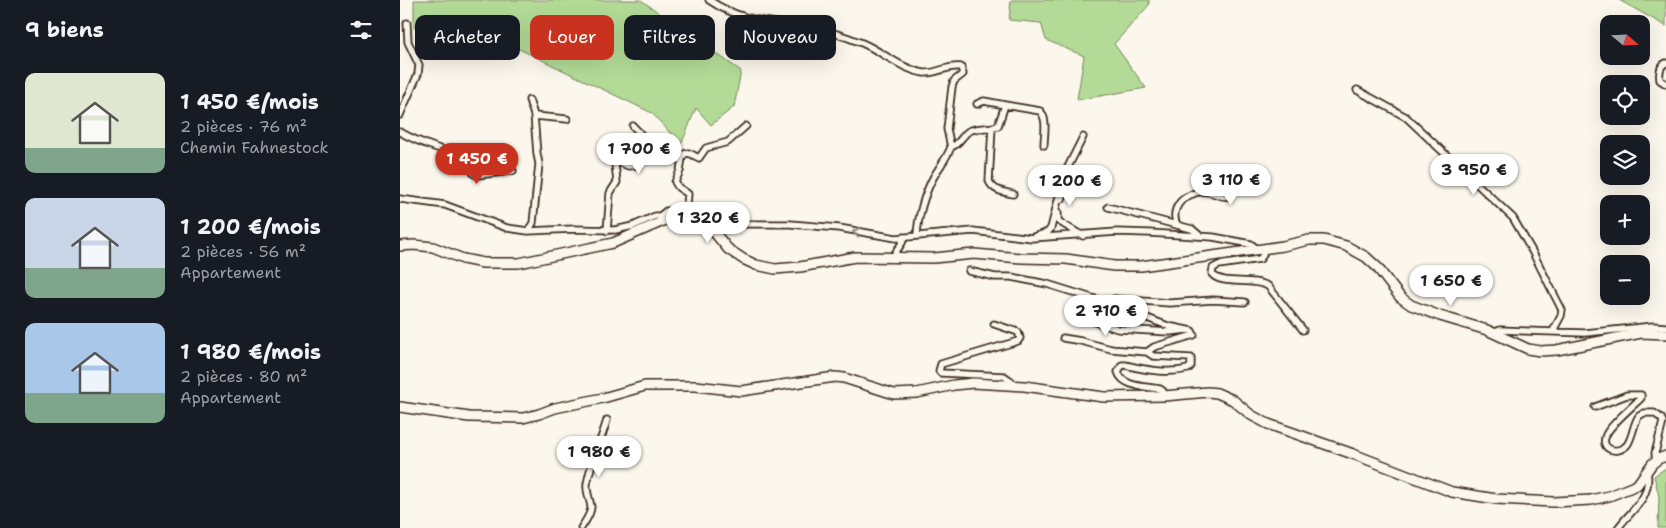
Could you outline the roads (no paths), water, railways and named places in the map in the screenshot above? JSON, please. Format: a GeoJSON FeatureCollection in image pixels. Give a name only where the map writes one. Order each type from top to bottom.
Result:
{"type":"FeatureCollection","features":[{"type":"Feature","properties":{"kind":"main road"},"geometry":{"type":"LineString","coordinates":[[400,246],[433,247],[463,259],[483,264],[519,263],[565,252],[613,244],[662,218],[689,220],[710,225],[733,252],[749,262],[775,269],[792,268],[855,257],[934,258],[982,255],[1066,259],[1108,266],[1128,266],[1260,249],[1310,240],[1324,240],[1341,244],[1372,262],[1400,297],[1412,305],[1430,313],[1493,333],[1524,348],[1545,351],[1572,348],[1641,333],[1666,334]]}},
{"type":"Feature","properties":{"kind":"main road"},"geometry":{"type":"LineString","coordinates":[[400,407],[476,418],[523,418],[555,408],[603,398],[645,386],[696,386],[741,391],[835,377],[844,378],[887,392],[904,394],[917,394],[966,383],[1050,388],[1104,397],[1164,396],[1208,392],[1225,395],[1268,424],[1452,492],[1478,497],[1554,502],[1592,500],[1631,489],[1641,482],[1647,472],[1663,458]]}},
{"type":"Feature","properties":{"kind":"street"},"geometry":{"type":"LineString","coordinates":[[708,0],[740,17],[810,27],[852,39],[914,70],[926,73],[961,67],[963,74],[954,81],[952,87],[947,129],[951,147]]}},
{"type":"Feature","properties":{"kind":"street"},"geometry":{"type":"LineString","coordinates":[[400,115],[418,74],[419,65],[408,42],[407,23]]}},
{"type":"Feature","properties":{"kind":"street"},"geometry":{"type":"LineString","coordinates":[[1666,63],[1663,64],[1659,72],[1660,80],[1666,84]]}},
{"type":"Feature","properties":{"kind":"street"},"geometry":{"type":"LineString","coordinates":[[1357,90],[1406,117],[1513,218],[1532,250],[1562,310],[1553,331]]}},
{"type":"Feature","properties":{"kind":"street"},"geometry":{"type":"LineString","coordinates":[[528,231],[533,223],[539,164],[536,154],[534,116],[529,100]]}},
{"type":"Feature","properties":{"kind":"street"},"geometry":{"type":"LineString","coordinates":[[977,104],[984,101],[1040,111],[1044,115],[1045,120],[1044,145]]}},
{"type":"Feature","properties":{"kind":"street"},"geometry":{"type":"LineString","coordinates":[[917,235],[927,192],[951,147],[959,143],[967,132],[973,129],[998,126],[1005,104]]}},
{"type":"Feature","properties":{"kind":"street"},"geometry":{"type":"LineString","coordinates":[[534,116],[567,119]]}},
{"type":"Feature","properties":{"kind":"street"},"geometry":{"type":"LineString","coordinates":[[607,231],[610,193],[617,182],[615,164],[617,161],[628,166],[639,165],[646,147],[646,141],[643,136],[633,126]]}},
{"type":"Feature","properties":{"kind":"street"},"geometry":{"type":"LineString","coordinates":[[400,199],[445,205],[507,228],[528,231],[574,229],[607,231],[624,229],[655,216],[662,218],[666,211],[681,212],[686,208],[689,195],[678,187],[675,182],[684,154],[689,153],[699,158],[706,148],[728,142],[746,126]]}},
{"type":"Feature","properties":{"kind":"street"},"geometry":{"type":"LineString","coordinates":[[992,128],[989,181],[995,189],[1013,194]]}},
{"type":"Feature","properties":{"kind":"street"},"geometry":{"type":"LineString","coordinates":[[400,132],[416,141],[460,154],[475,157],[496,155]]}},
{"type":"Feature","properties":{"kind":"street"},"geometry":{"type":"LineString","coordinates":[[1032,238],[1038,234],[1048,232],[1051,228],[1065,173],[1083,137]]}},
{"type":"Feature","properties":{"kind":"street"},"geometry":{"type":"LineString","coordinates":[[475,157],[472,170],[474,174],[513,171]]}},
{"type":"Feature","properties":{"kind":"street"},"geometry":{"type":"LineString","coordinates":[[1071,173],[1057,218],[1058,221],[1083,236]]}},
{"type":"Feature","properties":{"kind":"street"},"geometry":{"type":"LineString","coordinates":[[1177,224],[1174,220],[1175,212],[1182,198],[1199,192],[1208,192],[1225,197],[1229,196],[1230,192],[1227,189],[1205,178]]}},
{"type":"Feature","properties":{"kind":"street"},"geometry":{"type":"LineString","coordinates":[[1108,207],[1177,224],[1192,229],[1199,236]]}},
{"type":"Feature","properties":{"kind":"street"},"geometry":{"type":"LineString","coordinates":[[718,233],[727,224],[790,224],[839,228],[888,237],[973,231],[1032,238],[1132,232],[1213,237],[1251,244],[1260,249],[1264,255],[1260,259],[1219,265],[1212,268],[1212,274],[1220,279],[1259,282],[1268,286],[1303,330]]}},
{"type":"Feature","properties":{"kind":"street"},"geometry":{"type":"LineString","coordinates":[[894,257],[904,237]]}},
{"type":"Feature","properties":{"kind":"street"},"geometry":{"type":"LineString","coordinates":[[969,271],[995,277],[1011,277],[1039,282],[1108,303],[1168,326],[1192,330],[1194,335],[1154,347],[1147,352]]}},
{"type":"Feature","properties":{"kind":"street"},"geometry":{"type":"LineString","coordinates":[[1108,303],[1114,299],[1170,303],[1213,300],[1245,302]]}},
{"type":"Feature","properties":{"kind":"street"},"geometry":{"type":"LineString","coordinates":[[1076,316],[1118,329],[1169,332],[1188,330]]}},
{"type":"Feature","properties":{"kind":"street"},"geometry":{"type":"LineString","coordinates":[[994,324],[1018,332],[1020,338],[1018,341],[941,364],[939,371],[941,373],[1004,376],[1010,381],[1011,385]]}},
{"type":"Feature","properties":{"kind":"street"},"geometry":{"type":"LineString","coordinates":[[1493,333],[1500,330],[1585,333],[1666,326]]}},
{"type":"Feature","properties":{"kind":"street"},"geometry":{"type":"LineString","coordinates":[[1063,338],[1111,350],[1147,352],[1153,356],[1191,358],[1191,366],[1188,369],[1176,372],[1142,369],[1126,365],[1120,368],[1118,372],[1122,380],[1135,385],[1160,389],[1163,391],[1164,396]]}},
{"type":"Feature","properties":{"kind":"street"},"geometry":{"type":"LineString","coordinates":[[1595,407],[1627,396],[1641,395],[1642,398],[1609,429],[1605,438],[1605,444],[1612,450],[1622,448],[1628,443],[1639,416],[1644,413],[1654,413],[1661,418],[1662,422],[1655,453],[1663,458]]}},
{"type":"Feature","properties":{"kind":"street"},"geometry":{"type":"LineString","coordinates":[[582,528],[590,514],[591,507],[587,486],[592,461],[608,420]]}},
{"type":"Feature","properties":{"kind":"street"},"geometry":{"type":"LineString","coordinates":[[1618,528],[1626,516],[1639,505],[1645,496],[1648,488],[1647,472]]}}]}
